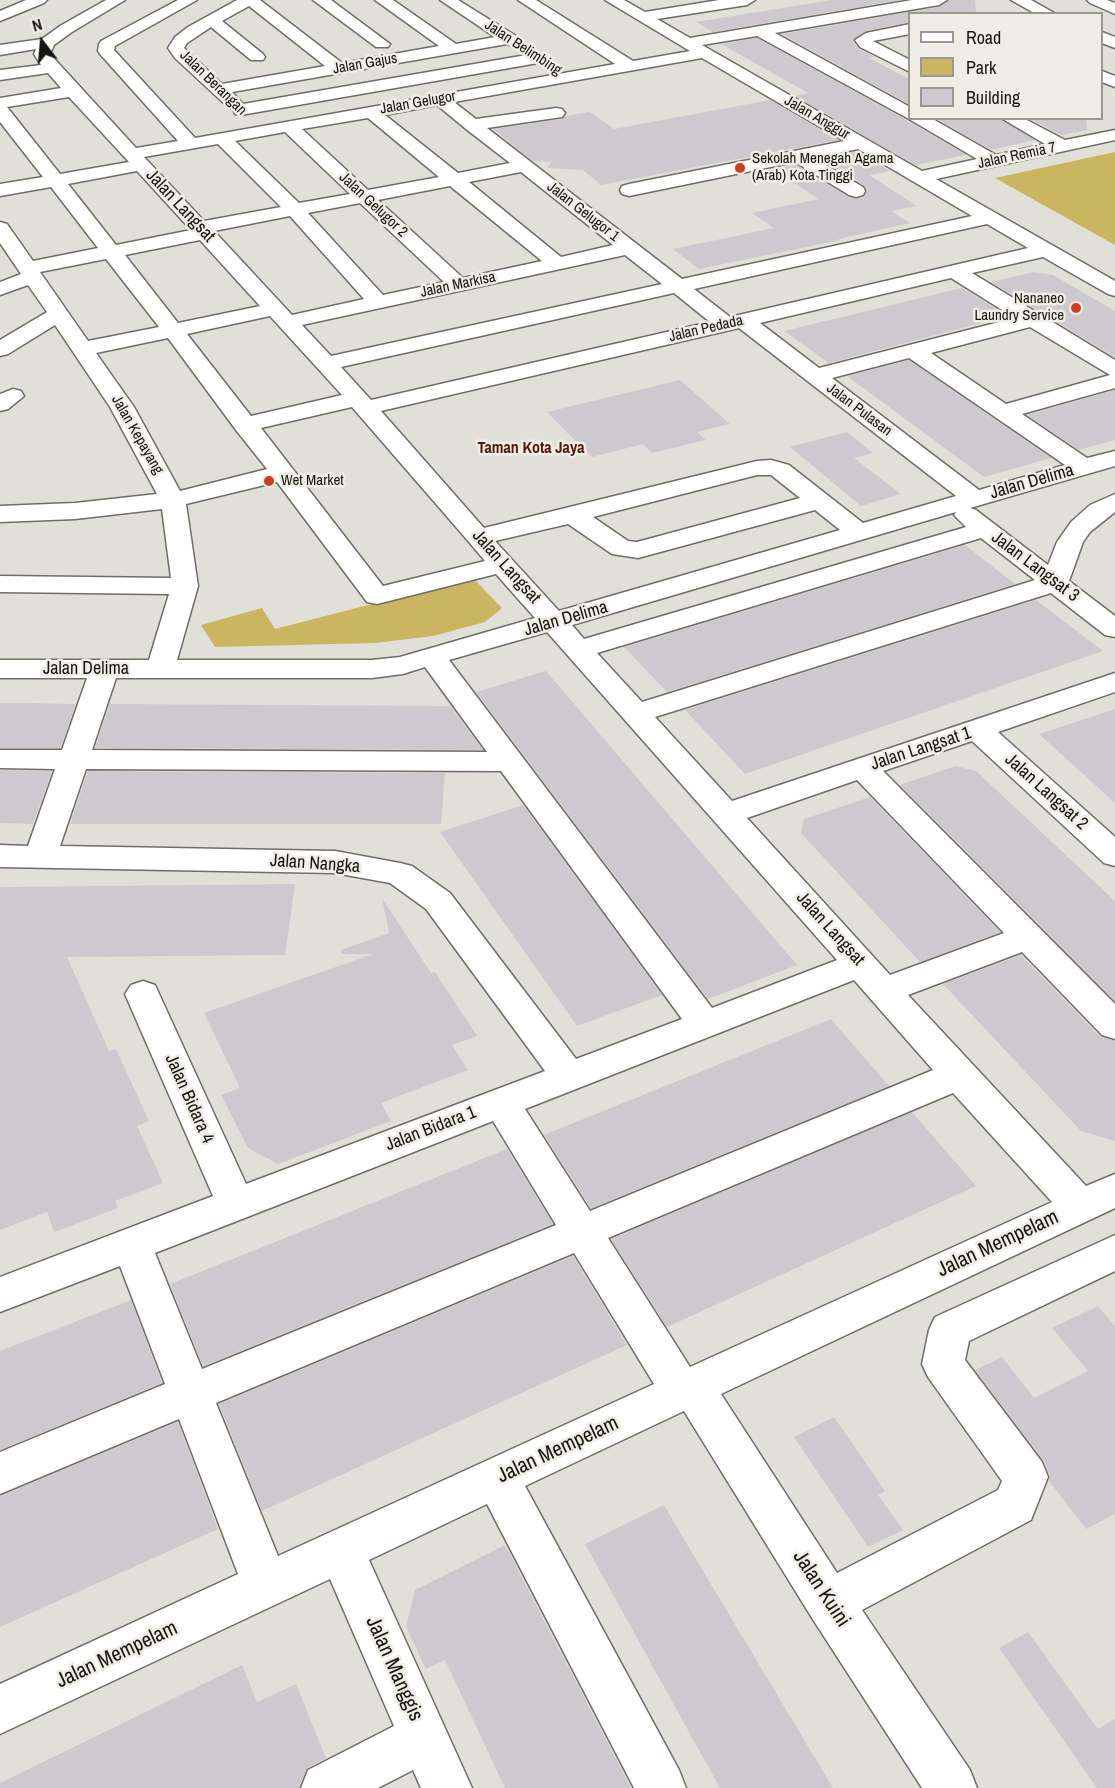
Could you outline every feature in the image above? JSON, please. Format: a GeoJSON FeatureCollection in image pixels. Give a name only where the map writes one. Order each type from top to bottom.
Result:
{"type":"FeatureCollection","features":[{"type":"Feature","properties":{"kind":"street"},"geometry":{"type":"LineString","coordinates":[[0,16],[39,0]]}},
{"type":"Feature","properties":{"kind":"street"},"geometry":{"type":"LineString","coordinates":[[0,75],[52,68],[42,54],[50,40],[117,0]]}},
{"type":"Feature","properties":{"kind":"street"},"geometry":{"type":"LineString","coordinates":[[0,50],[50,40],[108,42],[189,0]]}},
{"type":"Feature","properties":{"kind":"street"},"geometry":{"type":"LineString","coordinates":[[250,0],[339,69]]}},
{"type":"Feature","properties":{"kind":"street","name":"Jalan Berangan"},"geometry":{"type":"LineString","coordinates":[[250,0],[194,30],[170,48],[181,54],[262,130]]}},
{"type":"Feature","properties":{"kind":"street"},"geometry":{"type":"LineString","coordinates":[[321,0],[382,44]]}},
{"type":"Feature","properties":{"kind":"street"},"geometry":{"type":"LineString","coordinates":[[383,0],[453,49]]}},
{"type":"Feature","properties":{"kind":"street","name":"Jalan Belimbing"},"geometry":{"type":"LineString","coordinates":[[448,0],[568,77]]}},
{"type":"Feature","properties":{"kind":"street"},"geometry":{"type":"LineString","coordinates":[[507,5],[531,0],[630,66]]}},
{"type":"Feature","properties":{"kind":"street","name":"Jalan Anggur"},"geometry":{"type":"LineString","coordinates":[[613,0],[1115,290]]}},
{"type":"Feature","properties":{"kind":"street"},"geometry":{"type":"LineString","coordinates":[[642,17],[747,0]]}},
{"type":"Feature","properties":{"kind":"street"},"geometry":{"type":"LineString","coordinates":[[686,43],[939,0]]}},
{"type":"Feature","properties":{"kind":"street"},"geometry":{"type":"LineString","coordinates":[[1019,0],[1045,12]]}},
{"type":"Feature","properties":{"kind":"street"},"geometry":{"type":"LineString","coordinates":[[1095,0],[1115,9]]}},
{"type":"Feature","properties":{"kind":"street"},"geometry":{"type":"LineString","coordinates":[[465,11],[486,8]]}},
{"type":"Feature","properties":{"kind":"street"},"geometry":{"type":"LineString","coordinates":[[212,20],[257,57]]}},
{"type":"Feature","properties":{"kind":"street"},"geometry":{"type":"LineString","coordinates":[[908,29],[863,40],[866,44],[908,66]]}},
{"type":"Feature","properties":{"kind":"street"},"geometry":{"type":"LineString","coordinates":[[760,31],[908,113]]}},
{"type":"Feature","properties":{"kind":"street","name":"Jalan Gajus"},"geometry":{"type":"LineString","coordinates":[[220,89],[510,39]]}},
{"type":"Feature","properties":{"kind":"street"},"geometry":{"type":"LineString","coordinates":[[108,42],[106,51],[190,143]]}},
{"type":"Feature","properties":{"kind":"street","name":"Jalan Gelugor"},"geometry":{"type":"LineString","coordinates":[[0,190],[55,180],[190,143],[705,53]]}},
{"type":"Feature","properties":{"kind":"street"},"geometry":{"type":"LineString","coordinates":[[241,110],[538,58]]}},
{"type":"Feature","properties":{"kind":"street","name":"Jalan Langsat"},"geometry":{"type":"LineString","coordinates":[[52,68],[326,364],[959,1075],[1097,1198]]}},
{"type":"Feature","properties":{"kind":"street"},"geometry":{"type":"LineString","coordinates":[[0,103],[74,91]]}},
{"type":"Feature","properties":{"kind":"street","name":"Jalan Gelugor 1"},"geometry":{"type":"LineString","coordinates":[[439,99],[629,248],[678,285],[735,323]]}},
{"type":"Feature","properties":{"kind":"street"},"geometry":{"type":"LineString","coordinates":[[0,110],[173,330],[377,596],[503,564]]}},
{"type":"Feature","properties":{"kind":"street"},"geometry":{"type":"LineString","coordinates":[[370,111],[557,263]]}},
{"type":"Feature","properties":{"kind":"street"},"geometry":{"type":"LineString","coordinates":[[472,125],[556,113]]}},
{"type":"Feature","properties":{"kind":"street"},"geometry":{"type":"LineString","coordinates":[[921,120],[994,161]]}},
{"type":"Feature","properties":{"kind":"street"},"geometry":{"type":"LineString","coordinates":[[1013,120],[1062,147]]}},
{"type":"Feature","properties":{"kind":"street","name":"Jalan Gelugor 2"},"geometry":{"type":"LineString","coordinates":[[287,125],[459,285]]}},
{"type":"Feature","properties":{"kind":"street","name":"Jalan Remia 7"},"geometry":{"type":"LineString","coordinates":[[918,177],[1115,135]]}},
{"type":"Feature","properties":{"kind":"street"},"geometry":{"type":"LineString","coordinates":[[221,138],[294,210],[378,302]]}},
{"type":"Feature","properties":{"kind":"street"},"geometry":{"type":"LineString","coordinates":[[629,190],[860,143]]}},
{"type":"Feature","properties":{"kind":"street"},"geometry":{"type":"LineString","coordinates":[[798,156],[856,191]]}},
{"type":"Feature","properties":{"kind":"street"},"geometry":{"type":"LineString","coordinates":[[0,289],[30,272],[202,230],[524,166]]}},
{"type":"Feature","properties":{"kind":"street"},"geometry":{"type":"LineString","coordinates":[[326,364],[988,218]]}},
{"type":"Feature","properties":{"kind":"street","name":"Jalan Kepayang"},"geometry":{"type":"LineString","coordinates":[[2,236],[30,272],[122,407],[173,500],[185,586],[160,670]]}},
{"type":"Feature","properties":{"kind":"street","name":"Jalan Markisa"},"geometry":{"type":"LineString","coordinates":[[83,349],[173,330],[378,302],[629,248]]}},
{"type":"Feature","properties":{"kind":"street","name":"Jalan Pedada"},"geometry":{"type":"LineString","coordinates":[[244,425],[361,403],[735,323],[1046,250]]}},
{"type":"Feature","properties":{"kind":"street"},"geometry":{"type":"LineString","coordinates":[[955,272],[1115,370]]}},
{"type":"Feature","properties":{"kind":"street"},"geometry":{"type":"LineString","coordinates":[[0,349],[59,314]]}},
{"type":"Feature","properties":{"kind":"street"},"geometry":{"type":"LineString","coordinates":[[814,376],[1033,320]]}},
{"type":"Feature","properties":{"kind":"street","name":"Jalan Pulasan"},"geometry":{"type":"LineString","coordinates":[[735,323],[814,376],[965,502]]}},
{"type":"Feature","properties":{"kind":"street"},"geometry":{"type":"LineString","coordinates":[[913,351],[1084,467]]}},
{"type":"Feature","properties":{"kind":"street"},"geometry":{"type":"LineString","coordinates":[[1003,412],[1115,381]]}},
{"type":"Feature","properties":{"kind":"street","name":"Jalan Delima"},"geometry":{"type":"LineString","coordinates":[[0,669],[372,669],[403,665],[1115,458]]}},
{"type":"Feature","properties":{"kind":"street"},"geometry":{"type":"LineString","coordinates":[[478,537],[572,516],[757,468],[771,467],[780,470],[860,533]]}},
{"type":"Feature","properties":{"kind":"street"},"geometry":{"type":"LineString","coordinates":[[0,514],[75,511],[173,500],[282,473]]}},
{"type":"Feature","properties":{"kind":"street"},"geometry":{"type":"LineString","coordinates":[[572,516],[621,548],[639,550],[818,501]]}},
{"type":"Feature","properties":{"kind":"street","name":"Jalan Langsat 3"},"geometry":{"type":"LineString","coordinates":[[965,502],[985,529],[1115,629]]}},
{"type":"Feature","properties":{"kind":"street"},"geometry":{"type":"LineString","coordinates":[[637,713],[1055,583],[1070,542],[1080,526],[1099,510],[1115,502]]}},
{"type":"Feature","properties":{"kind":"street","name":"Jalan Delima"},"geometry":{"type":"LineString","coordinates":[[579,649],[985,529]]}},
{"type":"Feature","properties":{"kind":"street"},"geometry":{"type":"LineString","coordinates":[[0,584],[185,586]]}},
{"type":"Feature","properties":{"kind":"street"},"geometry":{"type":"LineString","coordinates":[[433,658],[705,1023]]}},
{"type":"Feature","properties":{"kind":"street"},"geometry":{"type":"LineString","coordinates":[[41,856],[104,670]]}},
{"type":"Feature","properties":{"kind":"street","name":"Jalan Langsat 1"},"geometry":{"type":"LineString","coordinates":[[727,814],[1115,682]]}},
{"type":"Feature","properties":{"kind":"street","name":"Jalan Langsat 2"},"geometry":{"type":"LineString","coordinates":[[978,730],[1115,855]]}},
{"type":"Feature","properties":{"kind":"street"},"geometry":{"type":"LineString","coordinates":[[0,759],[509,762]]}},
{"type":"Feature","properties":{"kind":"street"},"geometry":{"type":"LineString","coordinates":[[862,768],[1115,1026]]}},
{"type":"Feature","properties":{"kind":"street","name":"Jalan Nangka"},"geometry":{"type":"LineString","coordinates":[[0,856],[335,862],[400,874],[438,901],[569,1076]]}},
{"type":"Feature","properties":{"kind":"street","name":"Jalan Bidara 1"},"geometry":{"type":"LineString","coordinates":[[0,1295],[705,1023],[1027,937]]}},
{"type":"Feature","properties":{"kind":"street","name":"Jalan Bidara 4"},"geometry":{"type":"LineString","coordinates":[[143,994],[236,1204]]}},
{"type":"Feature","properties":{"kind":"street"},"geometry":{"type":"LineString","coordinates":[[0,1473],[959,1075]]}},
{"type":"Feature","properties":{"kind":"street","name":"Jalan Kuini"},"geometry":{"type":"LineString","coordinates":[[501,1102],[582,1232],[952,1788]]}},
{"type":"Feature","properties":{"kind":"street","name":"Jalan Mempelam"},"geometry":{"type":"LineString","coordinates":[[0,1709],[1097,1198]]}},
{"type":"Feature","properties":{"kind":"street"},"geometry":{"type":"LineString","coordinates":[[131,1244],[266,1585]]}},
{"type":"Feature","properties":{"kind":"street"},"geometry":{"type":"LineString","coordinates":[[829,1602],[1015,1505],[1026,1477],[943,1364],[950,1330],[1115,1252]]}},
{"type":"Feature","properties":{"kind":"street"},"geometry":{"type":"LineString","coordinates":[[497,1478],[661,1788]]}},
{"type":"Feature","properties":{"kind":"street","name":"Jalan Manggis"},"geometry":{"type":"LineString","coordinates":[[341,1551],[447,1788]]}},
{"type":"Feature","properties":{"kind":"street"},"geometry":{"type":"LineString","coordinates":[[326,1788],[424,1737]]}},
{"type":"Feature","properties":{"kind":"green space"},"geometry":{"type":"Polygon","coordinates":[[[1115,152],[1115,245],[995,178],[1115,152]]]}},
{"type":"Feature","properties":{"kind":"green space"},"geometry":{"type":"Polygon","coordinates":[[[473,578],[502,608],[485,622],[433,636],[375,643],[215,647],[201,625],[262,608],[275,629],[473,578]]]}},
{"type":"Feature","properties":{"kind":"building"},"geometry":{"type":"Polygon","coordinates":[[[831,0],[899,0],[713,32],[696,22],[831,0]]]}},
{"type":"Feature","properties":{"kind":"building"},"geometry":{"type":"Polygon","coordinates":[[[949,0],[975,0],[976,12],[910,12],[939,7],[949,0]]]}},
{"type":"Feature","properties":{"kind":"building"},"geometry":{"type":"Polygon","coordinates":[[[908,12],[908,22],[866,31],[853,40],[859,49],[875,57],[869,58],[908,78],[908,103],[782,34],[908,12]]]}},
{"type":"Feature","properties":{"kind":"building"},"geometry":{"type":"Polygon","coordinates":[[[757,38],[966,155],[916,165],[795,96],[808,93],[721,44],[757,38]]]}},
{"type":"Feature","properties":{"kind":"building"},"geometry":{"type":"Polygon","coordinates":[[[770,100],[838,140],[601,185],[583,170],[548,168],[551,162],[533,161],[493,129],[562,119],[565,116],[590,112],[614,129],[770,100]]]}},
{"type":"Feature","properties":{"kind":"building"},"geometry":{"type":"Polygon","coordinates":[[[939,120],[1002,120],[1035,140],[991,150],[939,120]]]}},
{"type":"Feature","properties":{"kind":"building"},"geometry":{"type":"Polygon","coordinates":[[[1033,120],[1086,120],[1087,130],[1061,135],[1033,120]]]}},
{"type":"Feature","properties":{"kind":"building"},"geometry":{"type":"Polygon","coordinates":[[[858,151],[890,171],[869,175],[917,206],[891,211],[910,223],[838,239],[841,240],[699,269],[673,249],[774,228],[752,213],[819,199],[772,169],[795,164],[848,197],[855,199],[864,197],[867,192],[864,185],[820,159],[858,151]]]}},
{"type":"Feature","properties":{"kind":"building"},"geometry":{"type":"Polygon","coordinates":[[[1034,272],[1053,275],[1115,311],[1115,357],[991,282],[1034,272]]]}},
{"type":"Feature","properties":{"kind":"building"},"geometry":{"type":"Polygon","coordinates":[[[962,288],[1008,316],[829,363],[784,331],[962,288]]]}},
{"type":"Feature","properties":{"kind":"building"},"geometry":{"type":"Polygon","coordinates":[[[909,360],[1051,458],[984,477],[847,376],[909,360]]]}},
{"type":"Feature","properties":{"kind":"building"},"geometry":{"type":"Polygon","coordinates":[[[680,380],[730,424],[697,432],[706,440],[652,453],[643,444],[592,457],[547,412],[680,380]]]}},
{"type":"Feature","properties":{"kind":"building"},"geometry":{"type":"Polygon","coordinates":[[[1115,390],[1115,440],[1079,450],[1027,415],[1115,390]]]}},
{"type":"Feature","properties":{"kind":"building"},"geometry":{"type":"Polygon","coordinates":[[[847,432],[873,453],[854,458],[901,494],[861,506],[790,447],[847,432]]]}},
{"type":"Feature","properties":{"kind":"building"},"geometry":{"type":"Polygon","coordinates":[[[965,545],[1015,584],[667,692],[624,647],[965,545]]]}},
{"type":"Feature","properties":{"kind":"building"},"geometry":{"type":"Polygon","coordinates":[[[1036,600],[1103,651],[745,774],[685,710],[1036,600]]]}},
{"type":"Feature","properties":{"kind":"building"},"geometry":{"type":"Polygon","coordinates":[[[546,671],[797,965],[708,999],[476,692],[546,671]]]}},
{"type":"Feature","properties":{"kind":"building"},"geometry":{"type":"Polygon","coordinates":[[[0,703],[76,704],[60,748],[0,748],[0,703]]]}},
{"type":"Feature","properties":{"kind":"building"},"geometry":{"type":"Polygon","coordinates":[[[110,704],[450,706],[483,750],[95,748],[110,704]]]}},
{"type":"Feature","properties":{"kind":"building"},"geometry":{"type":"Polygon","coordinates":[[[1115,709],[1115,803],[1039,734],[1115,709]]]}},
{"type":"Feature","properties":{"kind":"building"},"geometry":{"type":"Polygon","coordinates":[[[956,766],[976,771],[1115,901],[1115,1001],[900,785],[956,766]]]}},
{"type":"Feature","properties":{"kind":"building"},"geometry":{"type":"Polygon","coordinates":[[[0,770],[52,771],[33,824],[0,823],[0,770]]]}},
{"type":"Feature","properties":{"kind":"building"},"geometry":{"type":"Polygon","coordinates":[[[88,771],[445,773],[441,824],[70,824],[88,771]]]}},
{"type":"Feature","properties":{"kind":"building"},"geometry":{"type":"Polygon","coordinates":[[[870,797],[1000,932],[920,962],[801,833],[804,819],[870,797]]]}},
{"type":"Feature","properties":{"kind":"building"},"geometry":{"type":"Polygon","coordinates":[[[523,805],[662,995],[577,1026],[440,832],[523,805]]]}},
{"type":"Feature","properties":{"kind":"building"},"geometry":{"type":"Polygon","coordinates":[[[295,884],[285,955],[67,957],[109,1051],[116,1049],[149,1121],[137,1126],[163,1183],[115,1201],[118,1208],[54,1232],[47,1212],[0,1230],[0,887],[295,884]]]}},
{"type":"Feature","properties":{"kind":"building"},"geometry":{"type":"Polygon","coordinates":[[[382,898],[431,973],[435,972],[477,1036],[452,1045],[468,1070],[381,1103],[391,1121],[278,1164],[248,1148],[221,1095],[240,1088],[204,1013],[373,954],[341,954],[341,950],[389,933],[382,898]]]}},
{"type":"Feature","properties":{"kind":"building"},"geometry":{"type":"Polygon","coordinates":[[[1021,955],[1100,1037],[1115,1041],[1115,1141],[1081,1131],[943,984],[1021,955]]]}},
{"type":"Feature","properties":{"kind":"building"},"geometry":{"type":"Polygon","coordinates":[[[831,1019],[889,1086],[591,1208],[544,1135],[831,1019]]]}},
{"type":"Feature","properties":{"kind":"building"},"geometry":{"type":"Polygon","coordinates":[[[912,1112],[976,1186],[667,1327],[611,1239],[912,1112]]]}},
{"type":"Feature","properties":{"kind":"building"},"geometry":{"type":"Polygon","coordinates":[[[507,1149],[553,1224],[203,1366],[170,1284],[507,1149]]]}},
{"type":"Feature","properties":{"kind":"building"},"geometry":{"type":"Polygon","coordinates":[[[573,1256],[627,1345],[262,1511],[219,1404],[573,1256]]]}},
{"type":"Feature","properties":{"kind":"building"},"geometry":{"type":"Polygon","coordinates":[[[131,1300],[162,1383],[0,1450],[0,1351],[131,1300]]]}},
{"type":"Feature","properties":{"kind":"building"},"geometry":{"type":"Polygon","coordinates":[[[1098,1306],[1115,1326],[1115,1514],[1086,1529],[1049,1481],[1050,1476],[1044,1461],[975,1370],[1002,1357],[1034,1398],[1088,1371],[1052,1328],[1098,1306]]]}},
{"type":"Feature","properties":{"kind":"building"},"geometry":{"type":"Polygon","coordinates":[[[834,1417],[885,1491],[878,1495],[903,1530],[868,1547],[794,1437],[834,1417]]]}},
{"type":"Feature","properties":{"kind":"building"},"geometry":{"type":"Polygon","coordinates":[[[178,1422],[218,1529],[0,1627],[0,1496],[178,1422]]]}},
{"type":"Feature","properties":{"kind":"building"},"geometry":{"type":"Polygon","coordinates":[[[664,1505],[833,1788],[720,1788],[585,1544],[664,1505]]]}},
{"type":"Feature","properties":{"kind":"building"},"geometry":{"type":"Polygon","coordinates":[[[505,1545],[631,1788],[505,1788],[445,1660],[426,1669],[406,1627],[415,1590],[505,1545]]]}},
{"type":"Feature","properties":{"kind":"building"},"geometry":{"type":"Polygon","coordinates":[[[1028,1632],[1098,1729],[1115,1719],[1115,1788],[1097,1788],[999,1648],[1028,1632]]]}},
{"type":"Feature","properties":{"kind":"building"},"geometry":{"type":"Polygon","coordinates":[[[242,1665],[257,1702],[296,1684],[326,1758],[307,1768],[299,1788],[0,1788],[0,1783],[242,1665]]]}},
{"type":"Feature","properties":{"kind":"place","name":"Sekolah Menegah Agama (Arab) Kota Tinggi"},"geometry":{"type":"Point","coordinates":[740,168]}},
{"type":"Feature","properties":{"kind":"place","name":"Nananeo Laundry Service"},"geometry":{"type":"Point","coordinates":[1076,308]}},
{"type":"Feature","properties":{"kind":"place","name":"Wet Market"},"geometry":{"type":"Point","coordinates":[269,481]}},
{"type":"Feature","properties":{"kind":"district","name":"Taman Kota Jaya"},"geometry":{"type":"Point","coordinates":[531,449]}}]}
